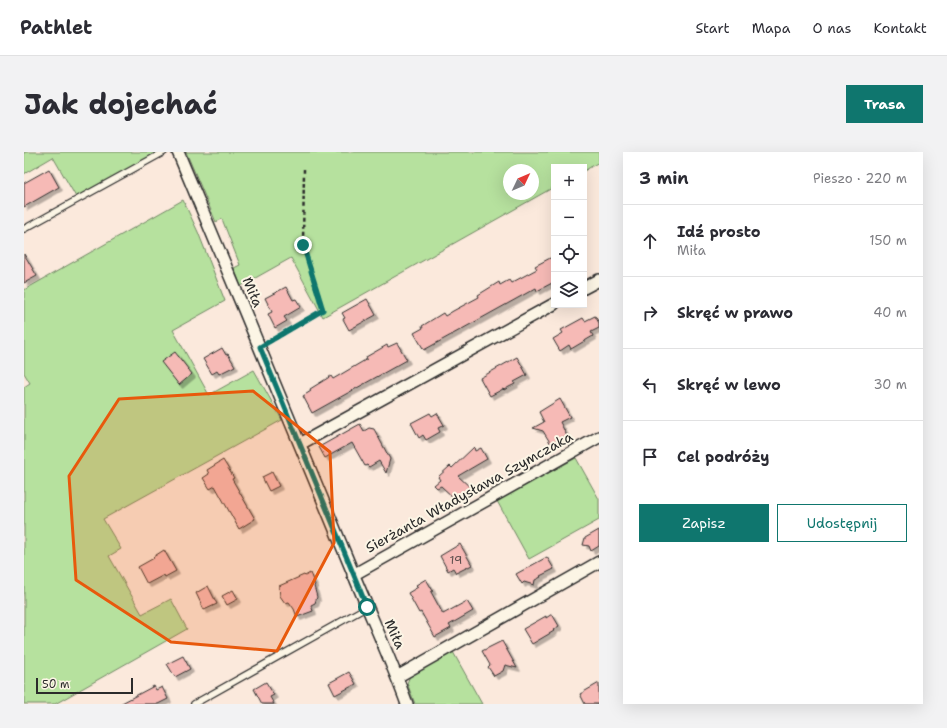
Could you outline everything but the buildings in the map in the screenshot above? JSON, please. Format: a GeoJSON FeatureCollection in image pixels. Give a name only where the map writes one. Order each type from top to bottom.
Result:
{"type":"FeatureCollection","features":[{"type":"Feature","properties":{"kind":"street","name":"Miła"},"geometry":{"type":"LineString","coordinates":[[178,152],[408,704]]}},
{"type":"Feature","properties":{"kind":"street"},"geometry":{"type":"LineString","coordinates":[[587,286],[599,280]]}},
{"type":"Feature","properties":{"kind":"street"},"geometry":{"type":"LineString","coordinates":[[300,444],[551,306]]}},
{"type":"Feature","properties":{"kind":"street","name":"Sierżanta Władysława Szymczaka"},"geometry":{"type":"LineString","coordinates":[[353,574],[599,437]]}},
{"type":"Feature","properties":{"kind":"street"},"geometry":{"type":"LineString","coordinates":[[397,677],[599,562]]}},
{"type":"Feature","properties":{"kind":"lane"},"geometry":{"type":"LineString","coordinates":[[24,229],[164,152]]}},
{"type":"Feature","properties":{"kind":"lane"},"geometry":{"type":"LineString","coordinates":[[194,704],[367,607]]}},
{"type":"Feature","properties":{"kind":"path"},"geometry":{"type":"LineString","coordinates":[[260,347],[323,310],[303,245],[304,169]]}},
{"type":"Feature","properties":{"kind":"highlighted area"},"geometry":{"type":"Polygon","coordinates":[[[253,391],[330,452],[334,543],[277,651],[171,642],[76,580],[69,476],[119,399],[253,391]]]}},
{"type":"Feature","properties":{"kind":"green space"},"geometry":{"type":"Polygon","coordinates":[[[24,152],[159,152],[76,197],[53,157],[24,174],[24,152]]]}},
{"type":"Feature","properties":{"kind":"green space"},"geometry":{"type":"Polygon","coordinates":[[[186,152],[599,152],[599,162],[587,169],[587,164],[551,164],[551,189],[539,195],[539,164],[503,164],[503,200],[531,200],[323,317],[291,258],[241,286],[234,268],[240,265],[222,219],[216,222],[186,152]]]}},
{"type":"Feature","properties":{"kind":"green space"},"geometry":{"type":"Polygon","coordinates":[[[183,200],[198,232],[225,301],[173,330],[209,395],[254,370],[282,420],[103,519],[121,549],[109,556],[142,614],[171,599],[187,629],[55,704],[24,704],[24,387],[30,383],[24,373],[24,290],[183,200]]]}},
{"type":"Feature","properties":{"kind":"green space"},"geometry":{"type":"Polygon","coordinates":[[[576,458],[599,499],[599,520],[529,559],[497,501],[576,458]]]}},
{"type":"Feature","properties":{"kind":"green space"},"geometry":{"type":"Polygon","coordinates":[[[453,652],[482,704],[415,704],[407,683],[410,676],[453,652]]]}},
{"type":"Feature","properties":{"kind":"route"},"geometry":{"type":"LineString","coordinates":[[303,245],[323,310],[260,347],[367,607]]}}]}
